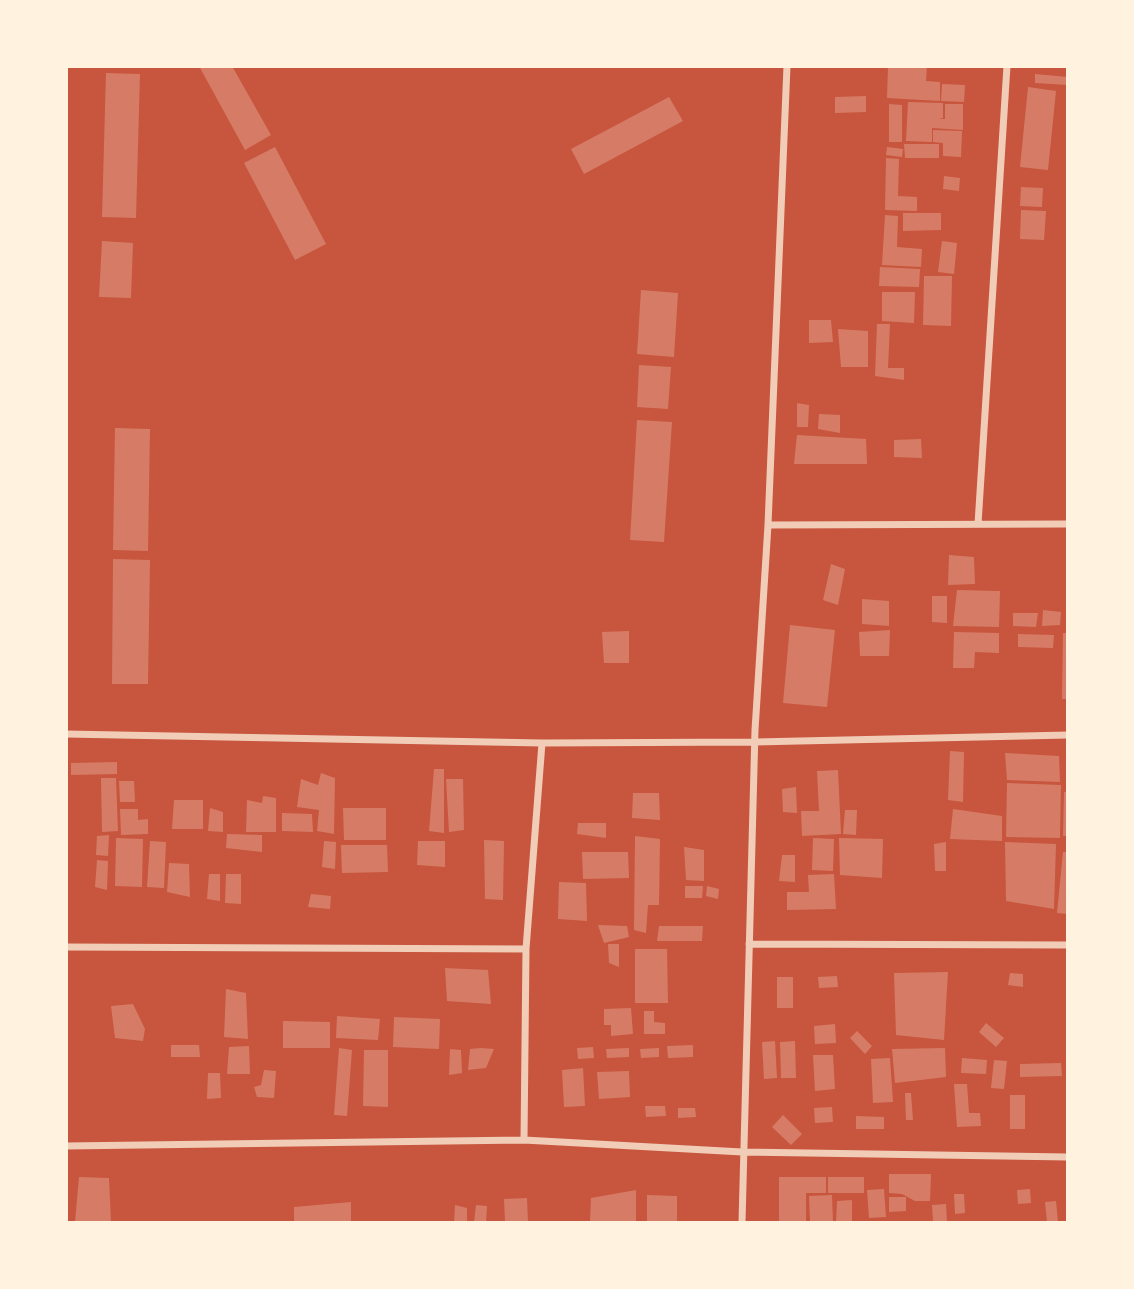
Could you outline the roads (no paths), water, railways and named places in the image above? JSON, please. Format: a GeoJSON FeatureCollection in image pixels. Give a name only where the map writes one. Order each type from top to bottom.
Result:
{"type":"FeatureCollection","features":[{"type":"Feature","properties":{"kind":"street"},"geometry":{"type":"LineString","coordinates":[[742,1223],[755,742],[768,525],[787,66]]}},
{"type":"Feature","properties":{"kind":"street"},"geometry":{"type":"LineString","coordinates":[[978,524],[1007,66]]}},
{"type":"Feature","properties":{"kind":"street"},"geometry":{"type":"LineString","coordinates":[[768,525],[1068,524]]}},
{"type":"Feature","properties":{"kind":"street"},"geometry":{"type":"LineString","coordinates":[[66,734],[541,743],[755,742],[1068,735]]}},
{"type":"Feature","properties":{"kind":"street"},"geometry":{"type":"LineString","coordinates":[[524,1140],[526,949],[541,743]]}},
{"type":"Feature","properties":{"kind":"street"},"geometry":{"type":"LineString","coordinates":[[749,944],[1068,946]]}},
{"type":"Feature","properties":{"kind":"street"},"geometry":{"type":"LineString","coordinates":[[66,947],[526,949]]}},
{"type":"Feature","properties":{"kind":"street"},"geometry":{"type":"LineString","coordinates":[[66,1146],[524,1140],[742,1152],[1068,1157]]}}]}
